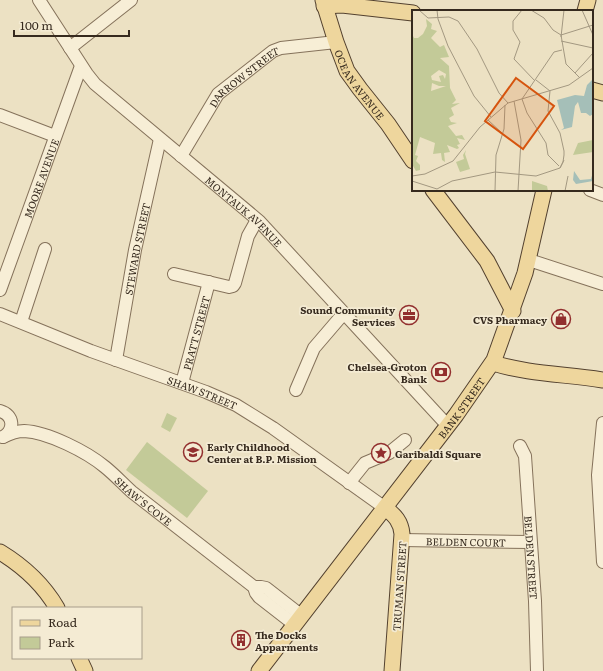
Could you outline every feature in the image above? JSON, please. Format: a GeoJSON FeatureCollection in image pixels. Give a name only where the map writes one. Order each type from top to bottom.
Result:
{"type":"FeatureCollection","features":[{"type":"Feature","properties":{"kind":"main road"},"geometry":{"type":"LineString","coordinates":[[585,10],[588,0]]}},
{"type":"Feature","properties":{"kind":"main road"},"geometry":{"type":"LineString","coordinates":[[323,3],[412,13]]}},
{"type":"Feature","properties":{"kind":"main road","name":"OCEAN AVENUE"},"geometry":{"type":"LineString","coordinates":[[323,3],[344,65],[350,76],[388,124],[412,160]]}},
{"type":"Feature","properties":{"kind":"main road"},"geometry":{"type":"LineString","coordinates":[[593,90],[603,93]]}},
{"type":"Feature","properties":{"kind":"main road"},"geometry":{"type":"LineString","coordinates":[[434,191],[486,261],[513,311]]}},
{"type":"Feature","properties":{"kind":"main road","name":"BANK STREET"},"geometry":{"type":"LineString","coordinates":[[259,671],[448,426],[493,363],[499,351],[513,311],[529,260],[544,191]]}},
{"type":"Feature","properties":{"kind":"main road"},"geometry":{"type":"LineString","coordinates":[[493,363],[510,368],[603,380]]}},
{"type":"Feature","properties":{"kind":"main road","name":"TRUMAN STREET"},"geometry":{"type":"LineString","coordinates":[[385,508],[393,514],[402,528],[392,671]]}},
{"type":"Feature","properties":{"kind":"main road"},"geometry":{"type":"LineString","coordinates":[[0,552],[17,563],[34,578],[48,594],[56,607]]}},
{"type":"Feature","properties":{"kind":"main road"},"geometry":{"type":"LineString","coordinates":[[79,659],[85,671]]}},
{"type":"Feature","properties":{"kind":"street","name":"MONTAUK AVENUE"},"geometry":{"type":"LineString","coordinates":[[39,0],[81,66],[99,89],[181,156],[275,237],[448,426]]}},
{"type":"Feature","properties":{"kind":"street"},"geometry":{"type":"LineString","coordinates":[[70,48],[131,0]]}},
{"type":"Feature","properties":{"kind":"street","name":"DARROW STREET"},"geometry":{"type":"LineString","coordinates":[[181,156],[218,94],[273,51],[281,48],[336,42]]}},
{"type":"Feature","properties":{"kind":"street","name":"MOORE AVENUE"},"geometry":{"type":"LineString","coordinates":[[0,290],[81,66]]}},
{"type":"Feature","properties":{"kind":"street"},"geometry":{"type":"LineString","coordinates":[[0,115],[55,136]]}},
{"type":"Feature","properties":{"kind":"street","name":"STEWARD STREET"},"geometry":{"type":"LineString","coordinates":[[116,360],[135,250],[160,139]]}},
{"type":"Feature","properties":{"kind":"street"},"geometry":{"type":"LineString","coordinates":[[593,191],[603,194]]}},
{"type":"Feature","properties":{"kind":"street"},"geometry":{"type":"LineString","coordinates":[[174,274],[230,287],[234,285],[248,236],[257,220]]}},
{"type":"Feature","properties":{"kind":"street"},"geometry":{"type":"LineString","coordinates":[[21,322],[45,249]]}},
{"type":"Feature","properties":{"kind":"street"},"geometry":{"type":"LineString","coordinates":[[529,260],[603,284]]}},
{"type":"Feature","properties":{"kind":"street","name":"PRATT STREET"},"geometry":{"type":"LineString","coordinates":[[182,383],[209,282]]}},
{"type":"Feature","properties":{"kind":"street"},"geometry":{"type":"LineString","coordinates":[[296,390],[314,348],[344,313]]}},
{"type":"Feature","properties":{"kind":"street","name":"SHAW STREET"},"geometry":{"type":"LineString","coordinates":[[0,314],[116,360],[221,398],[251,414],[385,508]]}},
{"type":"Feature","properties":{"kind":"street"},"geometry":{"type":"LineString","coordinates":[[2,438],[9,432],[12,425],[5,414]]}},
{"type":"Feature","properties":{"kind":"street","name":"SHAW'S COVE"},"geometry":{"type":"LineString","coordinates":[[5,414],[24,431]]}},
{"type":"Feature","properties":{"kind":"street"},"geometry":{"type":"LineString","coordinates":[[603,423],[598,475],[603,562]]}},
{"type":"Feature","properties":{"kind":"street","name":"SHAW'S COVE"},"geometry":{"type":"LineString","coordinates":[[2,438],[13,433],[24,431],[52,438],[92,458],[116,476],[132,492],[254,587],[266,588],[298,620]]}},
{"type":"Feature","properties":{"kind":"street"},"geometry":{"type":"LineString","coordinates":[[349,483],[365,463],[389,453],[405,440]]}},
{"type":"Feature","properties":{"kind":"street","name":"BELDEN STREET"},"geometry":{"type":"LineString","coordinates":[[520,446],[525,456],[535,601],[537,671]]}},
{"type":"Feature","properties":{"kind":"street","name":"BELDEN COURT"},"geometry":{"type":"LineString","coordinates":[[402,540],[530,542]]}},
{"type":"Feature","properties":{"kind":"green space"},"geometry":{"type":"Polygon","coordinates":[[[167,413],[177,418],[170,432],[161,427],[167,413]]]}},
{"type":"Feature","properties":{"kind":"green space"},"geometry":{"type":"Polygon","coordinates":[[[147,442],[208,491],[187,518],[126,470],[147,442]]]}},
{"type":"Feature","properties":{"kind":"place","name":"Sound Community Services"},"geometry":{"type":"Point","coordinates":[409,315]}},
{"type":"Feature","properties":{"kind":"place","name":"CVS Pharmacy"},"geometry":{"type":"Point","coordinates":[561,319]}},
{"type":"Feature","properties":{"kind":"place","name":"Chelsea-Groton Bank"},"geometry":{"type":"Point","coordinates":[441,372]}},
{"type":"Feature","properties":{"kind":"place","name":"Early Childhood Center at B.P. Mission"},"geometry":{"type":"Point","coordinates":[193,452]}},
{"type":"Feature","properties":{"kind":"place","name":"Garibaldi Square"},"geometry":{"type":"Point","coordinates":[381,453]}},
{"type":"Feature","properties":{"kind":"place","name":"The Docks Apparments"},"geometry":{"type":"Point","coordinates":[241,640]}}]}
